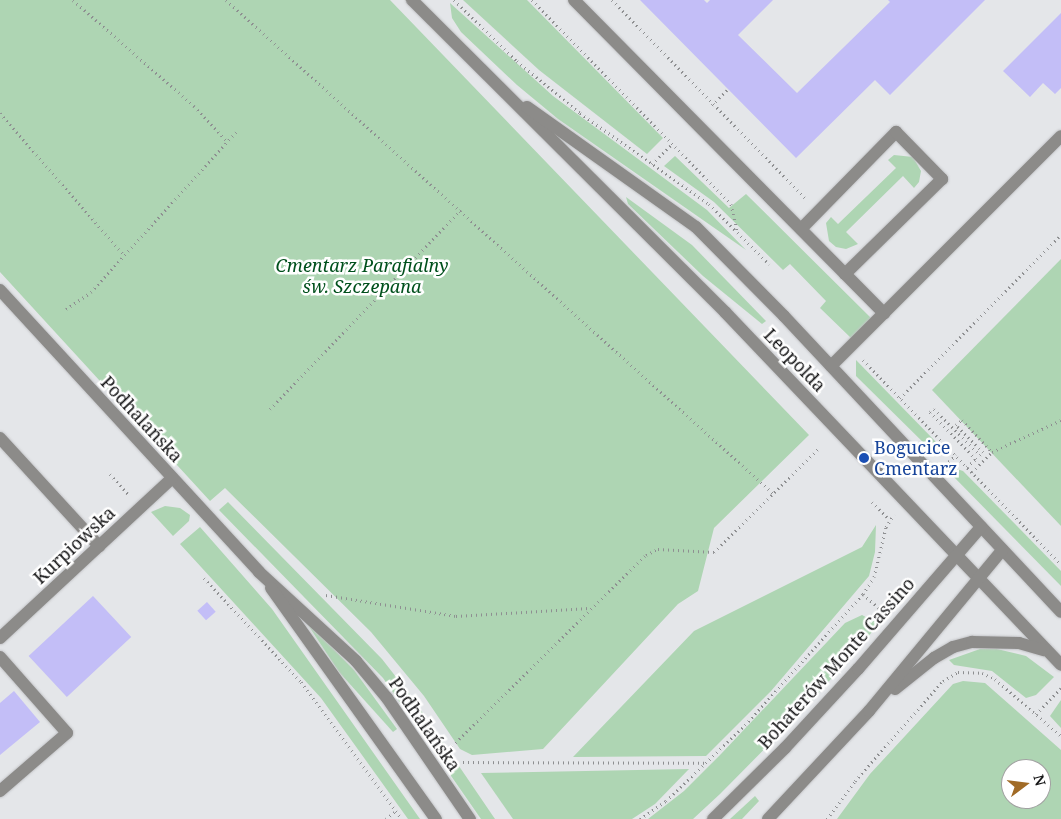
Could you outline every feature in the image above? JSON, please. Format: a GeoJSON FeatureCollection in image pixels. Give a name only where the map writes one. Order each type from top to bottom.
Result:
{"type":"FeatureCollection","features":[{"type":"Feature","properties":{"kind":"street"},"geometry":{"type":"LineString","coordinates":[[574,0],[884,313]]}},
{"type":"Feature","properties":{"kind":"street","name":"Leopolda"},"geometry":{"type":"LineString","coordinates":[[420,3],[496,86],[725,312],[975,578],[1061,665]]}},
{"type":"Feature","properties":{"kind":"street","name":"Leopolda"},"geometry":{"type":"LineString","coordinates":[[496,86],[696,226],[831,366],[1061,612]]}},
{"type":"Feature","properties":{"kind":"street"},"geometry":{"type":"LineString","coordinates":[[801,229],[896,132],[942,179],[846,274]]}},
{"type":"Feature","properties":{"kind":"street"},"geometry":{"type":"LineString","coordinates":[[831,366],[1061,136]]}},
{"type":"Feature","properties":{"kind":"street","name":"Podhalańska"},"geometry":{"type":"LineString","coordinates":[[0,290],[259,572],[356,661],[393,706],[470,819]]}},
{"type":"Feature","properties":{"kind":"street"},"geometry":{"type":"LineString","coordinates":[[0,438],[99,546]]}},
{"type":"Feature","properties":{"kind":"street","name":"Kurpiowska"},"geometry":{"type":"LineString","coordinates":[[0,638],[172,478]]}},
{"type":"Feature","properties":{"kind":"street","name":"Bohaterów Monte Cassino"},"geometry":{"type":"LineString","coordinates":[[713,819],[785,748],[858,669],[954,555],[981,527]]}},
{"type":"Feature","properties":{"kind":"street"},"geometry":{"type":"LineString","coordinates":[[768,819],[869,711],[975,578],[1002,550]]}},
{"type":"Feature","properties":{"kind":"street","name":"Podhalańska"},"geometry":{"type":"LineString","coordinates":[[259,572],[436,819]]}},
{"type":"Feature","properties":{"kind":"street"},"geometry":{"type":"LineString","coordinates":[[869,711],[915,672],[953,647],[990,640],[1019,643],[1047,651]]}},
{"type":"Feature","properties":{"kind":"street"},"geometry":{"type":"LineString","coordinates":[[0,657],[67,733],[0,791]]}},
{"type":"Feature","properties":{"kind":"path"},"geometry":{"type":"LineString","coordinates":[[73,0],[194,106],[228,141]]}},
{"type":"Feature","properties":{"kind":"path"},"geometry":{"type":"LineString","coordinates":[[226,0],[462,210],[774,493]]}},
{"type":"Feature","properties":{"kind":"path"},"geometry":{"type":"LineString","coordinates":[[454,0],[517,61],[580,113],[709,204],[769,264]]}},
{"type":"Feature","properties":{"kind":"path"},"geometry":{"type":"LineString","coordinates":[[532,0],[730,204],[737,232]]}},
{"type":"Feature","properties":{"kind":"path"},"geometry":{"type":"LineString","coordinates":[[612,0],[712,105],[818,211]]}},
{"type":"Feature","properties":{"kind":"path"},"geometry":{"type":"LineString","coordinates":[[712,105],[728,89]]}},
{"type":"Feature","properties":{"kind":"path"},"geometry":{"type":"LineString","coordinates":[[0,113],[124,254]]}},
{"type":"Feature","properties":{"kind":"path"},"geometry":{"type":"LineString","coordinates":[[66,309],[91,292],[236,132]]}},
{"type":"Feature","properties":{"kind":"path"},"geometry":{"type":"LineString","coordinates":[[652,164],[672,144]]}},
{"type":"Feature","properties":{"kind":"path"},"geometry":{"type":"LineString","coordinates":[[270,409],[462,210]]}},
{"type":"Feature","properties":{"kind":"path"},"geometry":{"type":"LineString","coordinates":[[900,398],[1061,235]]}},
{"type":"Feature","properties":{"kind":"path"},"geometry":{"type":"LineString","coordinates":[[850,347],[1061,564]]}},
{"type":"Feature","properties":{"kind":"path"},"geometry":{"type":"LineString","coordinates":[[967,467],[976,459],[930,412],[934,409],[980,456],[983,452],[956,426],[962,420],[992,452]]}},
{"type":"Feature","properties":{"kind":"path"},"geometry":{"type":"LineString","coordinates":[[972,472],[992,452],[1061,420]]}},
{"type":"Feature","properties":{"kind":"path"},"geometry":{"type":"LineString","coordinates":[[452,746],[590,608],[646,556],[658,549],[714,552],[819,448]]}},
{"type":"Feature","properties":{"kind":"path"},"geometry":{"type":"LineString","coordinates":[[944,467],[956,455]]}},
{"type":"Feature","properties":{"kind":"path"},"geometry":{"type":"LineString","coordinates":[[110,474],[133,499]]}},
{"type":"Feature","properties":{"kind":"path"},"geometry":{"type":"LineString","coordinates":[[872,502],[889,519]]}},
{"type":"Feature","properties":{"kind":"path"},"geometry":{"type":"LineString","coordinates":[[640,819],[666,801],[706,763],[784,684],[863,594],[874,576],[889,519],[894,514]]}},
{"type":"Feature","properties":{"kind":"path"},"geometry":{"type":"LineString","coordinates":[[204,578],[306,688],[402,819]]}},
{"type":"Feature","properties":{"kind":"path"},"geometry":{"type":"LineString","coordinates":[[863,594],[887,615]]}},
{"type":"Feature","properties":{"kind":"path"},"geometry":{"type":"LineString","coordinates":[[326,595],[456,616],[590,608]]}},
{"type":"Feature","properties":{"kind":"path"},"geometry":{"type":"LineString","coordinates":[[828,819],[854,780],[950,675],[963,671],[988,676],[1061,736]]}},
{"type":"Feature","properties":{"kind":"path"},"geometry":{"type":"LineString","coordinates":[[1036,714],[1061,688]]}},
{"type":"Feature","properties":{"kind":"path"},"geometry":{"type":"LineString","coordinates":[[463,762],[706,763]]}},
{"type":"Feature","properties":{"kind":"path"},"geometry":{"type":"LineString","coordinates":[[386,819],[396,811]]}},
{"type":"Feature","properties":{"kind":"green space","name":"Cmentarz Parafialny św. Szczepana"},"geometry":{"type":"Polygon","coordinates":[[[0,0],[390,0],[809,435],[714,528],[698,591],[678,604],[543,749],[472,755],[460,749],[424,696],[371,632],[225,488],[210,501],[0,272],[0,0]]]}},
{"type":"Feature","properties":{"kind":"green space"},"geometry":{"type":"Polygon","coordinates":[[[463,0],[527,0],[663,138],[647,154],[539,70],[463,0]]]}},
{"type":"Feature","properties":{"kind":"green space"},"geometry":{"type":"Polygon","coordinates":[[[450,3],[553,96],[707,210],[746,250],[558,119],[517,85],[461,32],[452,18],[450,3]]]}},
{"type":"Feature","properties":{"kind":"green space"},"geometry":{"type":"Polygon","coordinates":[[[894,155],[913,157],[921,171],[919,182],[914,188],[903,176],[846,232],[858,244],[846,249],[836,247],[829,241],[826,223],[831,217],[838,224],[896,168],[888,160],[894,155]]]}},
{"type":"Feature","properties":{"kind":"green space"},"geometry":{"type":"Polygon","coordinates":[[[675,156],[729,208],[746,194],[871,318],[851,338],[820,308],[826,301],[790,264],[783,270],[714,202],[664,166],[675,156]]]}},
{"type":"Feature","properties":{"kind":"green space"},"geometry":{"type":"Polygon","coordinates":[[[626,197],[692,245],[766,321],[762,324],[703,276],[628,204],[626,197]]]}},
{"type":"Feature","properties":{"kind":"green space"},"geometry":{"type":"Polygon","coordinates":[[[1061,259],[1061,526],[932,390],[1061,259]]]}},
{"type":"Feature","properties":{"kind":"green space"},"geometry":{"type":"Polygon","coordinates":[[[856,360],[936,442],[937,456],[856,376],[856,360]]]}},
{"type":"Feature","properties":{"kind":"green space"},"geometry":{"type":"Polygon","coordinates":[[[957,469],[963,471],[1061,571],[1061,586],[949,472],[957,469]]]}},
{"type":"Feature","properties":{"kind":"green space"},"geometry":{"type":"Polygon","coordinates":[[[228,502],[382,659],[414,700],[495,819],[481,819],[383,678],[219,510],[228,502]]]}},
{"type":"Feature","properties":{"kind":"green space"},"geometry":{"type":"Polygon","coordinates":[[[165,506],[180,508],[190,515],[189,521],[173,536],[151,512],[165,506]]]}},
{"type":"Feature","properties":{"kind":"green space"},"geometry":{"type":"Polygon","coordinates":[[[876,525],[875,552],[869,576],[771,691],[706,756],[573,757],[694,631],[862,547],[876,525]]]}},
{"type":"Feature","properties":{"kind":"green space"},"geometry":{"type":"Polygon","coordinates":[[[200,527],[272,609],[420,819],[408,819],[321,698],[180,544],[200,527]]]}},
{"type":"Feature","properties":{"kind":"green space"},"geometry":{"type":"Polygon","coordinates":[[[862,615],[879,624],[809,704],[720,794],[693,819],[648,819],[684,791],[845,623],[862,615]]]}},
{"type":"Feature","properties":{"kind":"green space"},"geometry":{"type":"Polygon","coordinates":[[[304,619],[354,670],[397,729],[393,732],[339,672],[304,619]]]}},
{"type":"Feature","properties":{"kind":"green space"},"geometry":{"type":"Polygon","coordinates":[[[980,649],[997,649],[1026,656],[1054,677],[1036,695],[1026,698],[992,671],[954,665],[949,660],[980,649]]]}},
{"type":"Feature","properties":{"kind":"green space"},"geometry":{"type":"Polygon","coordinates":[[[963,681],[985,683],[1061,750],[1061,819],[837,819],[870,774],[953,684],[963,681]]]}},
{"type":"Feature","properties":{"kind":"green space"},"geometry":{"type":"Polygon","coordinates":[[[1061,700],[1061,728],[1050,716],[1061,700]]]}},
{"type":"Feature","properties":{"kind":"green space"},"geometry":{"type":"Polygon","coordinates":[[[689,769],[655,804],[632,819],[513,819],[481,773],[689,769]]]}},
{"type":"Feature","properties":{"kind":"green space"},"geometry":{"type":"Polygon","coordinates":[[[755,796],[759,801],[742,819],[730,819],[755,796]]]}},
{"type":"Feature","properties":{"kind":"building"},"geometry":{"type":"Polygon","coordinates":[[[640,0],[704,0],[707,3],[710,0],[773,0],[738,35],[797,93],[890,2],[888,0],[985,0],[890,95],[875,80],[796,158],[640,0]]]}},
{"type":"Feature","properties":{"kind":"building"},"geometry":{"type":"Polygon","coordinates":[[[1061,13],[1061,88],[1055,94],[1043,83],[1030,97],[1003,71],[1061,13]]]}},
{"type":"Feature","properties":{"kind":"building"},"geometry":{"type":"Polygon","coordinates":[[[93,596],[131,637],[67,697],[29,656],[93,596]]]}},
{"type":"Feature","properties":{"kind":"building"},"geometry":{"type":"Polygon","coordinates":[[[207,602],[216,612],[206,620],[197,611],[207,602]]]}},
{"type":"Feature","properties":{"kind":"building"},"geometry":{"type":"Polygon","coordinates":[[[14,691],[40,722],[0,755],[0,703],[14,691]]]}},
{"type":"Feature","properties":{"kind":"place","name":"Bogucice Cmentarz"},"geometry":{"type":"Point","coordinates":[864,458]}}]}
